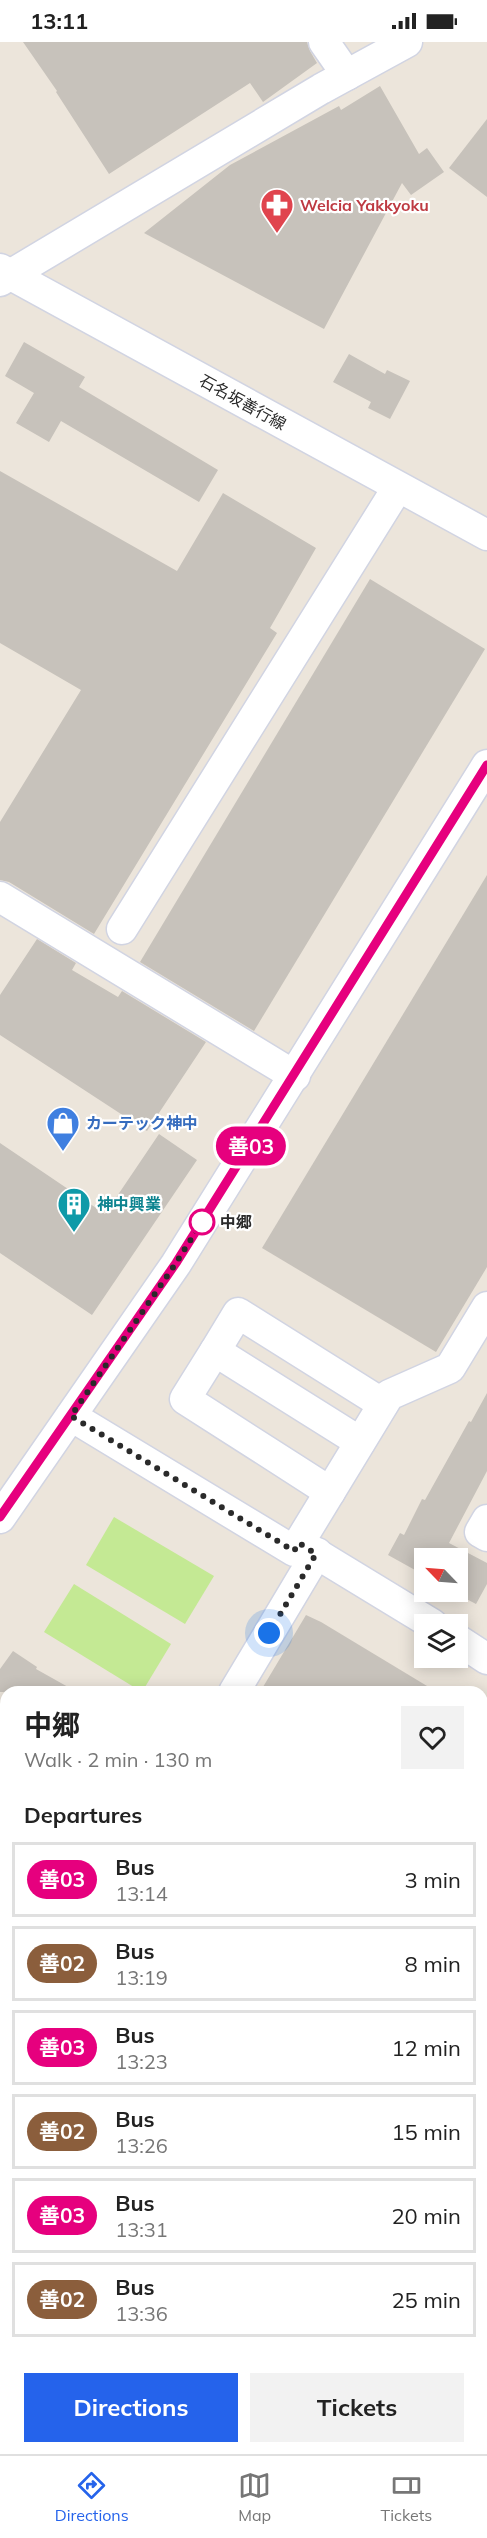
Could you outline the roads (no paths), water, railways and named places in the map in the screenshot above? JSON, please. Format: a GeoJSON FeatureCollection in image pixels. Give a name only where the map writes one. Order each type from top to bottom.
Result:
{"type":"FeatureCollection","features":[{"type":"Feature","properties":{"kind":"street"},"geometry":{"type":"LineString","coordinates":[[324,42],[347,75]]}},
{"type":"Feature","properties":{"kind":"street"},"geometry":{"type":"LineString","coordinates":[[3,275],[407,42]]}},
{"type":"Feature","properties":{"kind":"street","name":"石名坂善行線"},"geometry":{"type":"LineString","coordinates":[[3,275],[487,535]]}},
{"type":"Feature","properties":{"kind":"street"},"geometry":{"type":"LineString","coordinates":[[122,929],[398,487]]}},
{"type":"Feature","properties":{"kind":"street"},"geometry":{"type":"LineString","coordinates":[[0,1518],[176,1263],[295,1076],[487,765]]}},
{"type":"Feature","properties":{"kind":"street"},"geometry":{"type":"LineString","coordinates":[[0,897],[295,1076]]}},
{"type":"Feature","properties":{"kind":"street"},"geometry":{"type":"LineString","coordinates":[[237,1686],[308,1548],[330,1492],[383,1404],[389,1395],[450,1368],[487,1307]]}},
{"type":"Feature","properties":{"kind":"street"},"geometry":{"type":"LineString","coordinates":[[330,1492],[184,1399],[238,1314],[383,1404]]}},
{"type":"Feature","properties":{"kind":"street"},"geometry":{"type":"LineString","coordinates":[[215,1351],[360,1442]]}},
{"type":"Feature","properties":{"kind":"street"},"geometry":{"type":"LineString","coordinates":[[71,1416],[294,1551],[308,1548],[416,1614]]}},
{"type":"Feature","properties":{"kind":"street"},"geometry":{"type":"LineString","coordinates":[[487,1520],[480,1532],[487,1536]]}},
{"type":"Feature","properties":{"kind":"street"},"geometry":{"type":"LineString","coordinates":[[468,1647],[487,1659]]}},
{"type":"Feature","properties":{"kind":"place","name":"Welcia Yakkyoku"},"geometry":{"type":"Point","coordinates":[277,234]}},
{"type":"Feature","properties":{"kind":"place","name":"カーテック神中"},"geometry":{"type":"Point","coordinates":[63,1152]}},
{"type":"Feature","properties":{"kind":"place","name":"中郷"},"geometry":{"type":"Point","coordinates":[202,1222]}},
{"type":"Feature","properties":{"kind":"place","name":"神中興業"},"geometry":{"type":"Point","coordinates":[74,1233]}}]}
